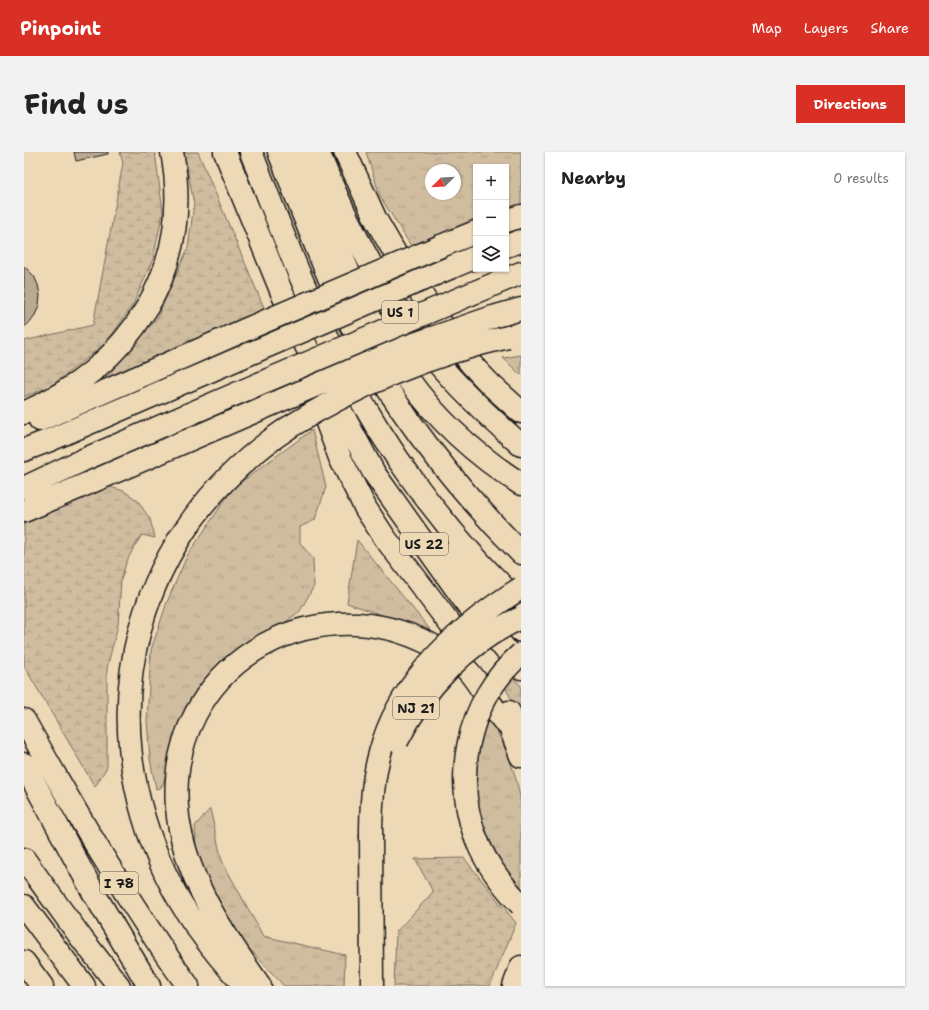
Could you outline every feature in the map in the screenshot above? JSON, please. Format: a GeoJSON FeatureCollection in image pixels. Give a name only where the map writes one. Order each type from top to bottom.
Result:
{"type":"FeatureCollection","features":[{"type":"Feature","properties":{"kind":"highway"},"geometry":{"type":"LineString","coordinates":[[24,413],[57,396],[81,380],[102,363],[128,335],[150,303],[165,267],[173,238],[177,193],[172,152]]}},
{"type":"Feature","properties":{"kind":"highway"},"geometry":{"type":"LineString","coordinates":[[225,152],[282,293],[317,369],[340,410],[371,456],[432,537],[476,587],[521,631]]}},
{"type":"Feature","properties":{"kind":"highway"},"geometry":{"type":"LineString","coordinates":[[251,152],[316,312],[337,357],[370,417],[426,497],[477,559],[521,604]]}},
{"type":"Feature","properties":{"kind":"highway"},"geometry":{"type":"LineString","coordinates":[[279,152],[336,295],[384,384],[433,455],[521,553]]}},
{"type":"Feature","properties":{"kind":"highway"},"geometry":{"type":"LineString","coordinates":[[300,152],[358,292],[387,346],[407,378],[435,413],[455,434],[486,460],[521,484]]}},
{"type":"Feature","properties":{"kind":"highway","name":"US 1"},"geometry":{"type":"LineString","coordinates":[[318,152],[336,196],[358,243],[384,288],[407,323],[448,375],[484,412],[521,445]]}},
{"type":"Feature","properties":{"kind":"highway"},"geometry":{"type":"LineString","coordinates":[[345,152],[364,196],[398,259],[423,296],[457,346],[472,365],[491,385],[521,412]]}},
{"type":"Feature","properties":{"kind":"highway"},"geometry":{"type":"LineString","coordinates":[[350,152],[364,196]]}},
{"type":"Feature","properties":{"kind":"highway"},"geometry":{"type":"LineString","coordinates":[[509,220],[521,216]]}},
{"type":"Feature","properties":{"kind":"highway"},"geometry":{"type":"LineString","coordinates":[[24,426],[473,233]]}},
{"type":"Feature","properties":{"kind":"highway"},"geometry":{"type":"LineString","coordinates":[[509,245],[521,241]]}},
{"type":"Feature","properties":{"kind":"highway"},"geometry":{"type":"LineString","coordinates":[[24,450],[473,259]]}},
{"type":"Feature","properties":{"kind":"highway"},"geometry":{"type":"LineString","coordinates":[[24,488],[83,460],[521,273]]}},
{"type":"Feature","properties":{"kind":"highway"},"geometry":{"type":"LineString","coordinates":[[473,293],[521,282]]}},
{"type":"Feature","properties":{"kind":"highway"},"geometry":{"type":"LineString","coordinates":[[282,293],[333,440],[356,492],[385,538],[491,680],[510,714],[510,727],[521,756]]}},
{"type":"Feature","properties":{"kind":"highway"},"geometry":{"type":"LineString","coordinates":[[423,296],[477,355],[521,391]]}},
{"type":"Feature","properties":{"kind":"highway"},"geometry":{"type":"LineString","coordinates":[[24,511],[406,347],[493,317],[521,310]]}},
{"type":"Feature","properties":{"kind":"highway"},"geometry":{"type":"LineString","coordinates":[[245,986],[225,963],[194,921],[166,876],[155,851],[143,814],[134,778],[130,748],[129,699],[131,673],[141,622],[158,579],[172,550],[201,506],[218,486],[257,450],[288,428],[330,403],[382,377],[446,353],[515,335]]}},
{"type":"Feature","properties":{"kind":"highway","name":"US 22"},"geometry":{"type":"LineString","coordinates":[[340,410],[374,472],[409,523],[467,604],[521,668]]}},
{"type":"Feature","properties":{"kind":"highway"},"geometry":{"type":"LineString","coordinates":[[370,838],[377,765],[384,740],[400,704],[421,673],[454,638],[490,609],[521,588]]}},
{"type":"Feature","properties":{"kind":"highway","name":"NJ 21"},"geometry":{"type":"LineString","coordinates":[[372,986],[370,838],[373,811],[383,773],[396,741],[417,707],[441,676],[464,653],[497,630],[521,618]]}},
{"type":"Feature","properties":{"kind":"highway"},"geometry":{"type":"LineString","coordinates":[[260,986],[229,942],[206,901],[188,858],[181,833],[177,809],[179,768],[188,730],[208,696],[225,674],[258,648],[280,636],[305,628],[346,622],[385,627],[421,639],[454,659],[472,675],[501,720],[510,727]]}},
{"type":"Feature","properties":{"kind":"highway"},"geometry":{"type":"LineString","coordinates":[[521,654],[499,677],[479,710],[470,734],[467,748],[465,774],[468,812],[480,847],[498,877],[521,905]]}},
{"type":"Feature","properties":{"kind":"highway","name":"I 78"},"geometry":{"type":"LineString","coordinates":[[24,720],[70,802],[111,870],[188,986]]}},
{"type":"Feature","properties":{"kind":"highway"},"geometry":{"type":"LineString","coordinates":[[24,764],[92,890],[149,986]]}},
{"type":"Feature","properties":{"kind":"highway"},"geometry":{"type":"LineString","coordinates":[[24,860],[82,939],[119,986]]}},
{"type":"Feature","properties":{"kind":"highway"},"geometry":{"type":"LineString","coordinates":[[24,906],[84,986]]}},
{"type":"Feature","properties":{"kind":"highway"},"geometry":{"type":"LineString","coordinates":[[24,962],[42,986]]}},
{"type":"Feature","properties":{"kind":"highway"},"geometry":{"type":"LineString","coordinates":[[514,986],[521,967]]}},
{"type":"Feature","properties":{"kind":"green space"},"geometry":{"type":"Polygon","coordinates":[[[120,152],[155,152],[163,212],[153,259],[133,305],[106,343],[51,386],[24,397],[24,341],[93,325],[123,163],[120,152]]]}},
{"type":"Feature","properties":{"kind":"green space"},"geometry":{"type":"Polygon","coordinates":[[[184,152],[198,152],[265,310],[99,386],[157,318],[188,248],[194,204],[184,152]]]}},
{"type":"Feature","properties":{"kind":"green space"},"geometry":{"type":"Polygon","coordinates":[[[366,152],[521,152],[521,205],[509,208],[509,164],[473,164],[473,219],[411,246],[380,196],[366,152]]]}},
{"type":"Feature","properties":{"kind":"green space"},"geometry":{"type":"Polygon","coordinates":[[[521,355],[521,375],[503,358],[521,355]]]}},
{"type":"Feature","properties":{"kind":"green space"},"geometry":{"type":"Polygon","coordinates":[[[312,430],[326,487],[315,520],[300,527],[300,543],[313,559],[314,586],[300,611],[274,631],[233,654],[201,687],[178,734],[162,787],[156,789],[150,759],[147,721],[151,650],[167,602],[187,556],[233,488],[312,430]]]}},
{"type":"Feature","properties":{"kind":"green space"},"geometry":{"type":"Polygon","coordinates":[[[110,487],[124,491],[137,500],[150,519],[155,538],[142,535],[126,563],[121,580],[118,625],[107,668],[107,767],[95,787],[24,666],[24,524],[110,487]]]}},
{"type":"Feature","properties":{"kind":"green space"},"geometry":{"type":"Polygon","coordinates":[[[357,540],[432,632],[347,603],[357,540]]]}},
{"type":"Feature","properties":{"kind":"green space"},"geometry":{"type":"Polygon","coordinates":[[[513,677],[521,686],[521,717],[505,687],[513,677]]]}},
{"type":"Feature","properties":{"kind":"green space"},"geometry":{"type":"Polygon","coordinates":[[[489,715],[510,760],[520,795],[521,887],[501,861],[493,847],[481,817],[478,801],[475,769],[480,742],[489,715]]]}},
{"type":"Feature","properties":{"kind":"green space"},"geometry":{"type":"Polygon","coordinates":[[[210,809],[222,861],[263,936],[345,955],[344,986],[284,986],[234,932],[197,871],[195,826],[210,809]]]}},
{"type":"Feature","properties":{"kind":"green space"},"geometry":{"type":"Polygon","coordinates":[[[464,858],[516,923],[490,986],[394,986],[396,932],[433,892],[415,859],[464,858]]]}},
{"type":"Feature","properties":{"kind":"building"},"geometry":{"type":"Polygon","coordinates":[[[74,152],[108,152],[108,154],[76,161],[74,152]]]}},
{"type":"Feature","properties":{"kind":"building"},"geometry":{"type":"Polygon","coordinates":[[[24,266],[34,276],[40,295],[39,306],[35,315],[24,327],[24,266]]]}}]}
